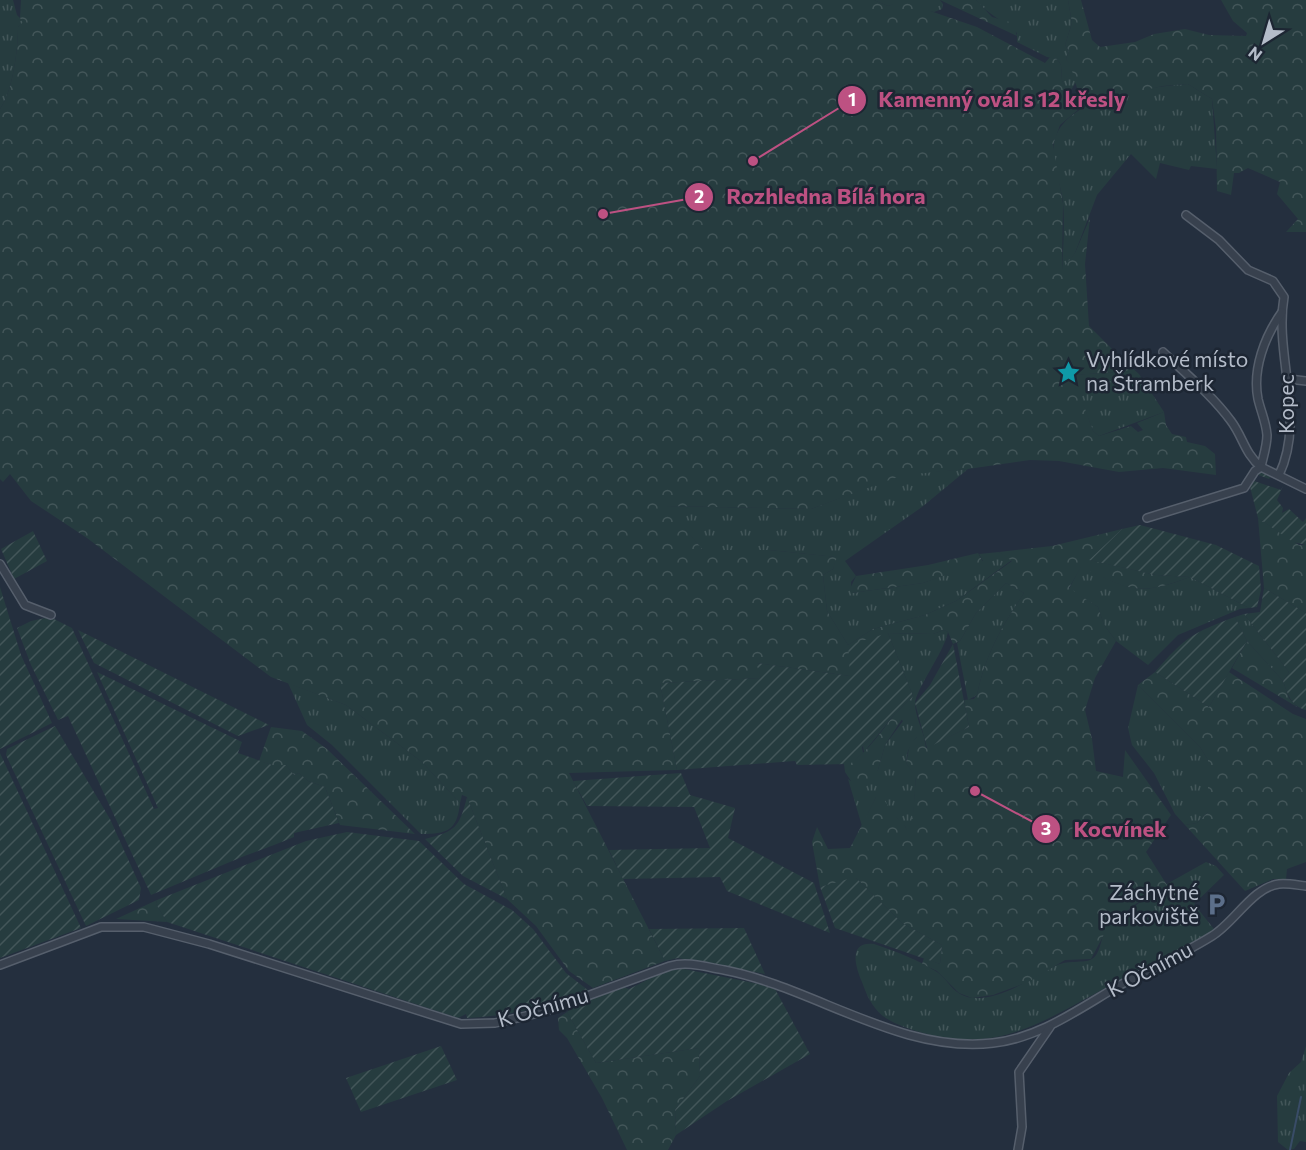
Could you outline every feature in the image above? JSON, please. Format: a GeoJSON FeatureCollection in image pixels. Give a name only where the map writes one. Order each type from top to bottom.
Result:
{"type":"FeatureCollection","features":[{"type":"Feature","properties":{"kind":"street","name":"Kopec"},"geometry":{"type":"LineString","coordinates":[[1186,214],[1219,240],[1248,270],[1273,281],[1284,297],[1282,312],[1289,379],[1287,453],[1279,476]]}},
{"type":"Feature","properties":{"kind":"street","name":"Kopec"},"geometry":{"type":"LineString","coordinates":[[1148,518],[1244,488],[1260,467],[1267,438],[1266,424],[1258,397],[1260,360],[1268,332],[1282,312]]}},
{"type":"Feature","properties":{"kind":"street"},"geometry":{"type":"LineString","coordinates":[[1163,352],[1217,404],[1233,424],[1250,458],[1260,467],[1306,489]]}},
{"type":"Feature","properties":{"kind":"street"},"geometry":{"type":"LineString","coordinates":[[1289,379],[1306,381]]}},
{"type":"Feature","properties":{"kind":"street"},"geometry":{"type":"LineString","coordinates":[[0,564],[25,605],[51,615]]}},
{"type":"Feature","properties":{"kind":"street","name":"K Očnímu"},"geometry":{"type":"LineString","coordinates":[[0,965],[96,929],[131,926],[160,930],[208,944],[460,1024],[495,1023],[543,1012],[670,966],[688,963],[782,985],[857,1017],[938,1041],[972,1045],[995,1043],[1052,1025],[1214,935],[1241,913],[1254,897],[1272,885],[1281,883],[1306,886]]}},
{"type":"Feature","properties":{"kind":"street","name":"K Očnímu"},"geometry":{"type":"LineString","coordinates":[[1018,1150],[1022,1127],[1019,1072],[1052,1025]]}},
{"type":"Feature","properties":{"kind":"green space"},"geometry":{"type":"Polygon","coordinates":[[[0,0],[13,0],[17,15],[24,22],[18,27],[16,58],[11,81],[0,109],[0,0]]]}},
{"type":"Feature","properties":{"kind":"green space"},"geometry":{"type":"Polygon","coordinates":[[[21,0],[874,0],[888,6],[901,1],[977,27],[1045,63],[1050,57],[1057,59],[1061,65],[1062,81],[1079,109],[1060,125],[1053,145],[1063,204],[1062,270],[1075,253],[1090,218],[1085,264],[1089,326],[1123,360],[1118,372],[1073,375],[1093,431],[1099,436],[1131,426],[1138,432],[1143,430],[1137,423],[1164,412],[1166,425],[1172,434],[1186,437],[1187,442],[1205,446],[1215,454],[1216,475],[1163,468],[1119,472],[1059,461],[1030,460],[903,475],[811,509],[666,506],[703,550],[769,550],[837,557],[833,569],[823,575],[827,611],[848,645],[873,629],[925,615],[956,601],[1012,561],[999,552],[1052,546],[1122,529],[1090,560],[1156,575],[1190,577],[1158,587],[1134,588],[1123,586],[1081,567],[1069,588],[1098,607],[1104,625],[1116,641],[1095,678],[1085,710],[1096,771],[1123,777],[1125,750],[1171,815],[1146,852],[1167,885],[1134,905],[1108,927],[1091,959],[1065,960],[1028,982],[993,995],[972,998],[959,993],[937,971],[922,964],[924,958],[940,964],[942,945],[902,923],[856,878],[820,887],[812,842],[817,827],[828,849],[850,848],[876,797],[881,796],[898,819],[902,820],[907,830],[910,826],[916,778],[906,763],[910,744],[917,737],[924,737],[926,748],[969,727],[964,700],[974,699],[977,695],[995,641],[1024,593],[1006,583],[976,613],[960,641],[953,644],[948,632],[944,630],[933,634],[888,633],[850,676],[757,663],[761,678],[660,683],[677,770],[569,773],[665,961],[593,988],[569,971],[536,926],[507,899],[467,797],[462,795],[460,803],[422,762],[346,705],[271,677],[87,538],[31,501],[10,474],[3,482],[0,479],[0,109],[5,101],[14,70],[18,27],[23,22],[20,18],[21,0]]]}},
{"type":"Feature","properties":{"kind":"green space"},"geometry":{"type":"Polygon","coordinates":[[[874,0],[940,0],[943,4],[942,9],[934,12],[906,4],[888,6],[874,0]]]}},
{"type":"Feature","properties":{"kind":"green space"},"geometry":{"type":"Polygon","coordinates":[[[940,0],[976,0],[992,17],[1013,23],[1017,36],[940,0]]]}},
{"type":"Feature","properties":{"kind":"green space"},"geometry":{"type":"Polygon","coordinates":[[[976,0],[1068,0],[1072,23],[1065,45],[1069,51],[1066,59],[1074,70],[1076,82],[1069,93],[1062,81],[1061,65],[1057,59],[1047,57],[1017,42],[1017,33],[976,0]]]}},
{"type":"Feature","properties":{"kind":"green space"},"geometry":{"type":"Polygon","coordinates":[[[1068,0],[1081,0],[1092,40],[1100,47],[1135,42],[1154,34],[1185,29],[1209,35],[1246,36],[1247,33],[1233,21],[1221,0],[1306,0],[1306,232],[1286,232],[1298,219],[1277,194],[1280,182],[1248,168],[1234,173],[1231,195],[1217,191],[1216,129],[1212,99],[1188,84],[1163,86],[1089,102],[1083,97],[1066,59],[1069,51],[1065,45],[1072,23],[1068,0]]]}},
{"type":"Feature","properties":{"kind":"green space"},"geometry":{"type":"Polygon","coordinates":[[[1188,84],[1212,99],[1217,169],[1191,166],[1189,170],[1160,163],[1156,179],[1131,154],[1097,195],[1075,253],[1062,272],[1063,202],[1053,150],[1061,127],[1073,114],[1090,104],[1110,97],[1152,88],[1188,84]]]}},
{"type":"Feature","properties":{"kind":"green space"},"geometry":{"type":"Polygon","coordinates":[[[1123,360],[1139,374],[1164,412],[1099,436],[1093,431],[1072,375],[1117,372],[1123,360]]]}},
{"type":"Feature","properties":{"kind":"green space"},"geometry":{"type":"Polygon","coordinates":[[[1258,468],[1286,479],[1285,482],[1271,476],[1269,479],[1253,473],[1258,468]]]}},
{"type":"Feature","properties":{"kind":"green space"},"geometry":{"type":"Polygon","coordinates":[[[968,469],[922,507],[845,561],[856,576],[851,582],[852,593],[923,583],[983,561],[979,554],[999,552],[1012,560],[956,601],[925,615],[873,629],[848,645],[827,611],[823,575],[833,569],[836,557],[769,550],[703,550],[665,506],[811,509],[903,474],[968,469]]]}},
{"type":"Feature","properties":{"kind":"green space"},"geometry":{"type":"Polygon","coordinates":[[[1251,480],[1281,490],[1283,486],[1277,500],[1283,508],[1282,513],[1289,509],[1303,522],[1306,518],[1306,545],[1293,542],[1258,518],[1249,483],[1251,480]]]}},
{"type":"Feature","properties":{"kind":"green space"},"geometry":{"type":"Polygon","coordinates":[[[1258,518],[1299,545],[1306,545],[1306,613],[1264,588],[1258,518]]]}},
{"type":"Feature","properties":{"kind":"green space"},"geometry":{"type":"Polygon","coordinates":[[[1140,525],[1216,545],[1259,566],[1261,590],[1257,607],[1249,608],[1190,577],[1156,575],[1089,560],[1122,529],[1140,525]]]}},
{"type":"Feature","properties":{"kind":"green space"},"geometry":{"type":"Polygon","coordinates":[[[33,531],[47,561],[14,579],[1,549],[33,531]]]}},
{"type":"Feature","properties":{"kind":"green space"},"geometry":{"type":"Polygon","coordinates":[[[978,553],[983,562],[923,583],[852,593],[850,589],[856,576],[928,565],[978,553]]]}},
{"type":"Feature","properties":{"kind":"green space"},"geometry":{"type":"Polygon","coordinates":[[[1081,566],[1111,581],[1134,588],[1158,587],[1190,577],[1249,608],[1240,609],[1178,635],[1148,665],[1116,641],[1104,625],[1098,607],[1069,589],[1081,566]]]}},
{"type":"Feature","properties":{"kind":"green space"},"geometry":{"type":"Polygon","coordinates":[[[1006,583],[1024,593],[995,641],[977,695],[968,700],[957,643],[976,613],[1006,583]]]}},
{"type":"Feature","properties":{"kind":"green space"},"geometry":{"type":"Polygon","coordinates":[[[0,587],[21,655],[52,723],[0,749],[0,587]]]}},
{"type":"Feature","properties":{"kind":"green space"},"geometry":{"type":"Polygon","coordinates":[[[1264,588],[1306,613],[1306,710],[1297,706],[1291,699],[1283,681],[1289,672],[1244,614],[1260,612],[1264,588]]]}},
{"type":"Feature","properties":{"kind":"green space"},"geometry":{"type":"Polygon","coordinates":[[[1244,614],[1289,672],[1283,681],[1247,641],[1235,617],[1244,614]]]}},
{"type":"Feature","properties":{"kind":"green space"},"geometry":{"type":"Polygon","coordinates":[[[50,617],[72,628],[154,809],[158,808],[97,672],[242,742],[238,753],[272,765],[286,765],[294,775],[299,773],[308,781],[325,787],[339,823],[294,833],[294,837],[151,895],[68,716],[58,720],[31,665],[17,628],[31,621],[50,617]]]}},
{"type":"Feature","properties":{"kind":"green space"},"geometry":{"type":"Polygon","coordinates":[[[1235,617],[1247,641],[1209,707],[1155,672],[1190,637],[1235,617]]]}},
{"type":"Feature","properties":{"kind":"green space"},"geometry":{"type":"Polygon","coordinates":[[[78,630],[269,725],[238,736],[94,663],[78,630]]]}},
{"type":"Feature","properties":{"kind":"green space"},"geometry":{"type":"Polygon","coordinates":[[[944,630],[948,632],[916,699],[916,713],[924,737],[917,737],[907,755],[906,763],[916,777],[912,821],[907,831],[905,826],[876,797],[862,826],[848,779],[851,781],[878,770],[885,745],[903,721],[895,714],[913,696],[888,633],[933,634],[944,630]]]}},
{"type":"Feature","properties":{"kind":"green space"},"geometry":{"type":"Polygon","coordinates":[[[888,633],[913,696],[862,747],[863,753],[850,764],[797,765],[795,761],[677,770],[660,683],[761,678],[756,663],[850,676],[848,645],[888,633]]]}},
{"type":"Feature","properties":{"kind":"green space"},"geometry":{"type":"Polygon","coordinates":[[[1247,641],[1283,681],[1289,698],[1297,707],[1232,668],[1247,641]]]}},
{"type":"Feature","properties":{"kind":"green space"},"geometry":{"type":"Polygon","coordinates":[[[953,644],[969,727],[927,748],[915,703],[930,685],[953,644]]]}},
{"type":"Feature","properties":{"kind":"green space"},"geometry":{"type":"Polygon","coordinates":[[[1155,672],[1209,707],[1229,672],[1293,714],[1306,719],[1306,862],[1287,869],[1286,879],[1273,879],[1245,891],[1185,825],[1197,823],[1208,812],[1208,760],[1200,747],[1138,685],[1155,672]]]}},
{"type":"Feature","properties":{"kind":"green space"},"geometry":{"type":"Polygon","coordinates":[[[288,683],[346,705],[422,762],[460,803],[453,825],[444,832],[421,834],[332,745],[307,725],[288,683]]]}},
{"type":"Feature","properties":{"kind":"green space"},"geometry":{"type":"Polygon","coordinates":[[[1138,685],[1200,747],[1208,760],[1208,812],[1197,823],[1185,825],[1175,814],[1154,773],[1132,745],[1128,728],[1138,685]]]}},
{"type":"Feature","properties":{"kind":"green space"},"geometry":{"type":"Polygon","coordinates":[[[906,713],[885,745],[878,770],[863,783],[851,781],[845,772],[844,764],[858,758],[895,714],[906,713]]]}},
{"type":"Feature","properties":{"kind":"green space"},"geometry":{"type":"Polygon","coordinates":[[[895,714],[864,752],[863,746],[895,714]]]}},
{"type":"Feature","properties":{"kind":"green space"},"geometry":{"type":"Polygon","coordinates":[[[55,726],[110,819],[141,888],[139,900],[86,926],[6,755],[7,749],[55,726]]]}},
{"type":"Feature","properties":{"kind":"green space"},"geometry":{"type":"Polygon","coordinates":[[[271,727],[302,731],[327,749],[415,834],[340,825],[325,787],[308,781],[299,773],[294,775],[286,765],[272,765],[259,761],[271,727]]]}},
{"type":"Feature","properties":{"kind":"green space"},"geometry":{"type":"Polygon","coordinates":[[[0,753],[81,928],[0,958],[0,753]]]}},
{"type":"Feature","properties":{"kind":"green space"},"geometry":{"type":"Polygon","coordinates":[[[681,773],[690,795],[735,808],[728,838],[814,883],[830,933],[727,891],[720,877],[623,879],[609,850],[710,848],[694,807],[587,806],[573,781],[681,773]]]}},
{"type":"Feature","properties":{"kind":"green space"},"geometry":{"type":"Polygon","coordinates":[[[467,797],[507,899],[463,876],[425,839],[455,827],[467,797]]]}},
{"type":"Feature","properties":{"kind":"green space"},"geometry":{"type":"Polygon","coordinates":[[[347,832],[419,841],[464,884],[512,910],[533,929],[566,973],[589,991],[529,1009],[483,1017],[467,1018],[466,1014],[458,1018],[167,922],[156,904],[157,900],[306,841],[347,832]]]}},
{"type":"Feature","properties":{"kind":"green space"},"geometry":{"type":"Polygon","coordinates":[[[1206,862],[1216,866],[1224,875],[1194,904],[1214,929],[1211,932],[1176,953],[1021,1030],[997,1037],[973,1040],[946,1038],[896,1024],[882,1015],[871,1002],[857,969],[857,950],[860,946],[874,944],[907,956],[930,968],[940,974],[960,994],[971,998],[995,995],[1021,985],[1058,965],[1092,959],[1098,953],[1108,927],[1156,890],[1206,862]]]}},
{"type":"Feature","properties":{"kind":"green space"},"geometry":{"type":"Polygon","coordinates":[[[855,877],[902,923],[942,945],[940,964],[835,928],[820,887],[855,877]]]}},
{"type":"Feature","properties":{"kind":"green space"},"geometry":{"type":"Polygon","coordinates":[[[157,900],[156,904],[167,922],[116,919],[157,900]]]}},
{"type":"Feature","properties":{"kind":"green space"},"geometry":{"type":"Polygon","coordinates":[[[744,928],[765,974],[678,958],[665,961],[649,929],[744,928]]]}},
{"type":"Feature","properties":{"kind":"green space"},"geometry":{"type":"Polygon","coordinates":[[[684,969],[774,987],[810,1054],[727,1101],[676,1135],[675,1110],[700,1076],[699,1048],[596,1063],[567,1012],[573,1005],[623,987],[629,989],[667,970],[684,969]]]}},
{"type":"Feature","properties":{"kind":"green space"},"geometry":{"type":"Polygon","coordinates":[[[567,1012],[596,1063],[699,1048],[700,1076],[675,1110],[676,1135],[668,1150],[627,1150],[602,1098],[567,1038],[559,1030],[558,1018],[567,1012]]]}},
{"type":"Feature","properties":{"kind":"green space"},"geometry":{"type":"Polygon","coordinates":[[[441,1046],[457,1080],[361,1112],[346,1078],[441,1046]]]}},
{"type":"Feature","properties":{"kind":"green space"},"geometry":{"type":"Polygon","coordinates":[[[1306,1046],[1306,1142],[1300,1141],[1294,1149],[1288,1150],[1278,1142],[1277,1096],[1289,1073],[1301,1062],[1306,1046]]]}},
{"type":"Feature","properties":{"kind":"waterway"},"geometry":{"type":"LineString","coordinates":[[1290,1150],[1301,1097]]}},
{"type":"Feature","properties":{"kind":"place","name":"Kamenný ovál s 12 křesly"},"geometry":{"type":"Point","coordinates":[753,161]}},
{"type":"Feature","properties":{"kind":"place","name":"Rozhledna Bílá hora"},"geometry":{"type":"Point","coordinates":[603,214]}},
{"type":"Feature","properties":{"kind":"place","name":"Vyhlídkové místo na Štramberk"},"geometry":{"type":"Point","coordinates":[1068,372]}},
{"type":"Feature","properties":{"kind":"place","name":"Kocvínek"},"geometry":{"type":"Point","coordinates":[975,791]}},
{"type":"Feature","properties":{"kind":"place","name":"Záchytné parkoviště"},"geometry":{"type":"Point","coordinates":[1217,905]}}]}
